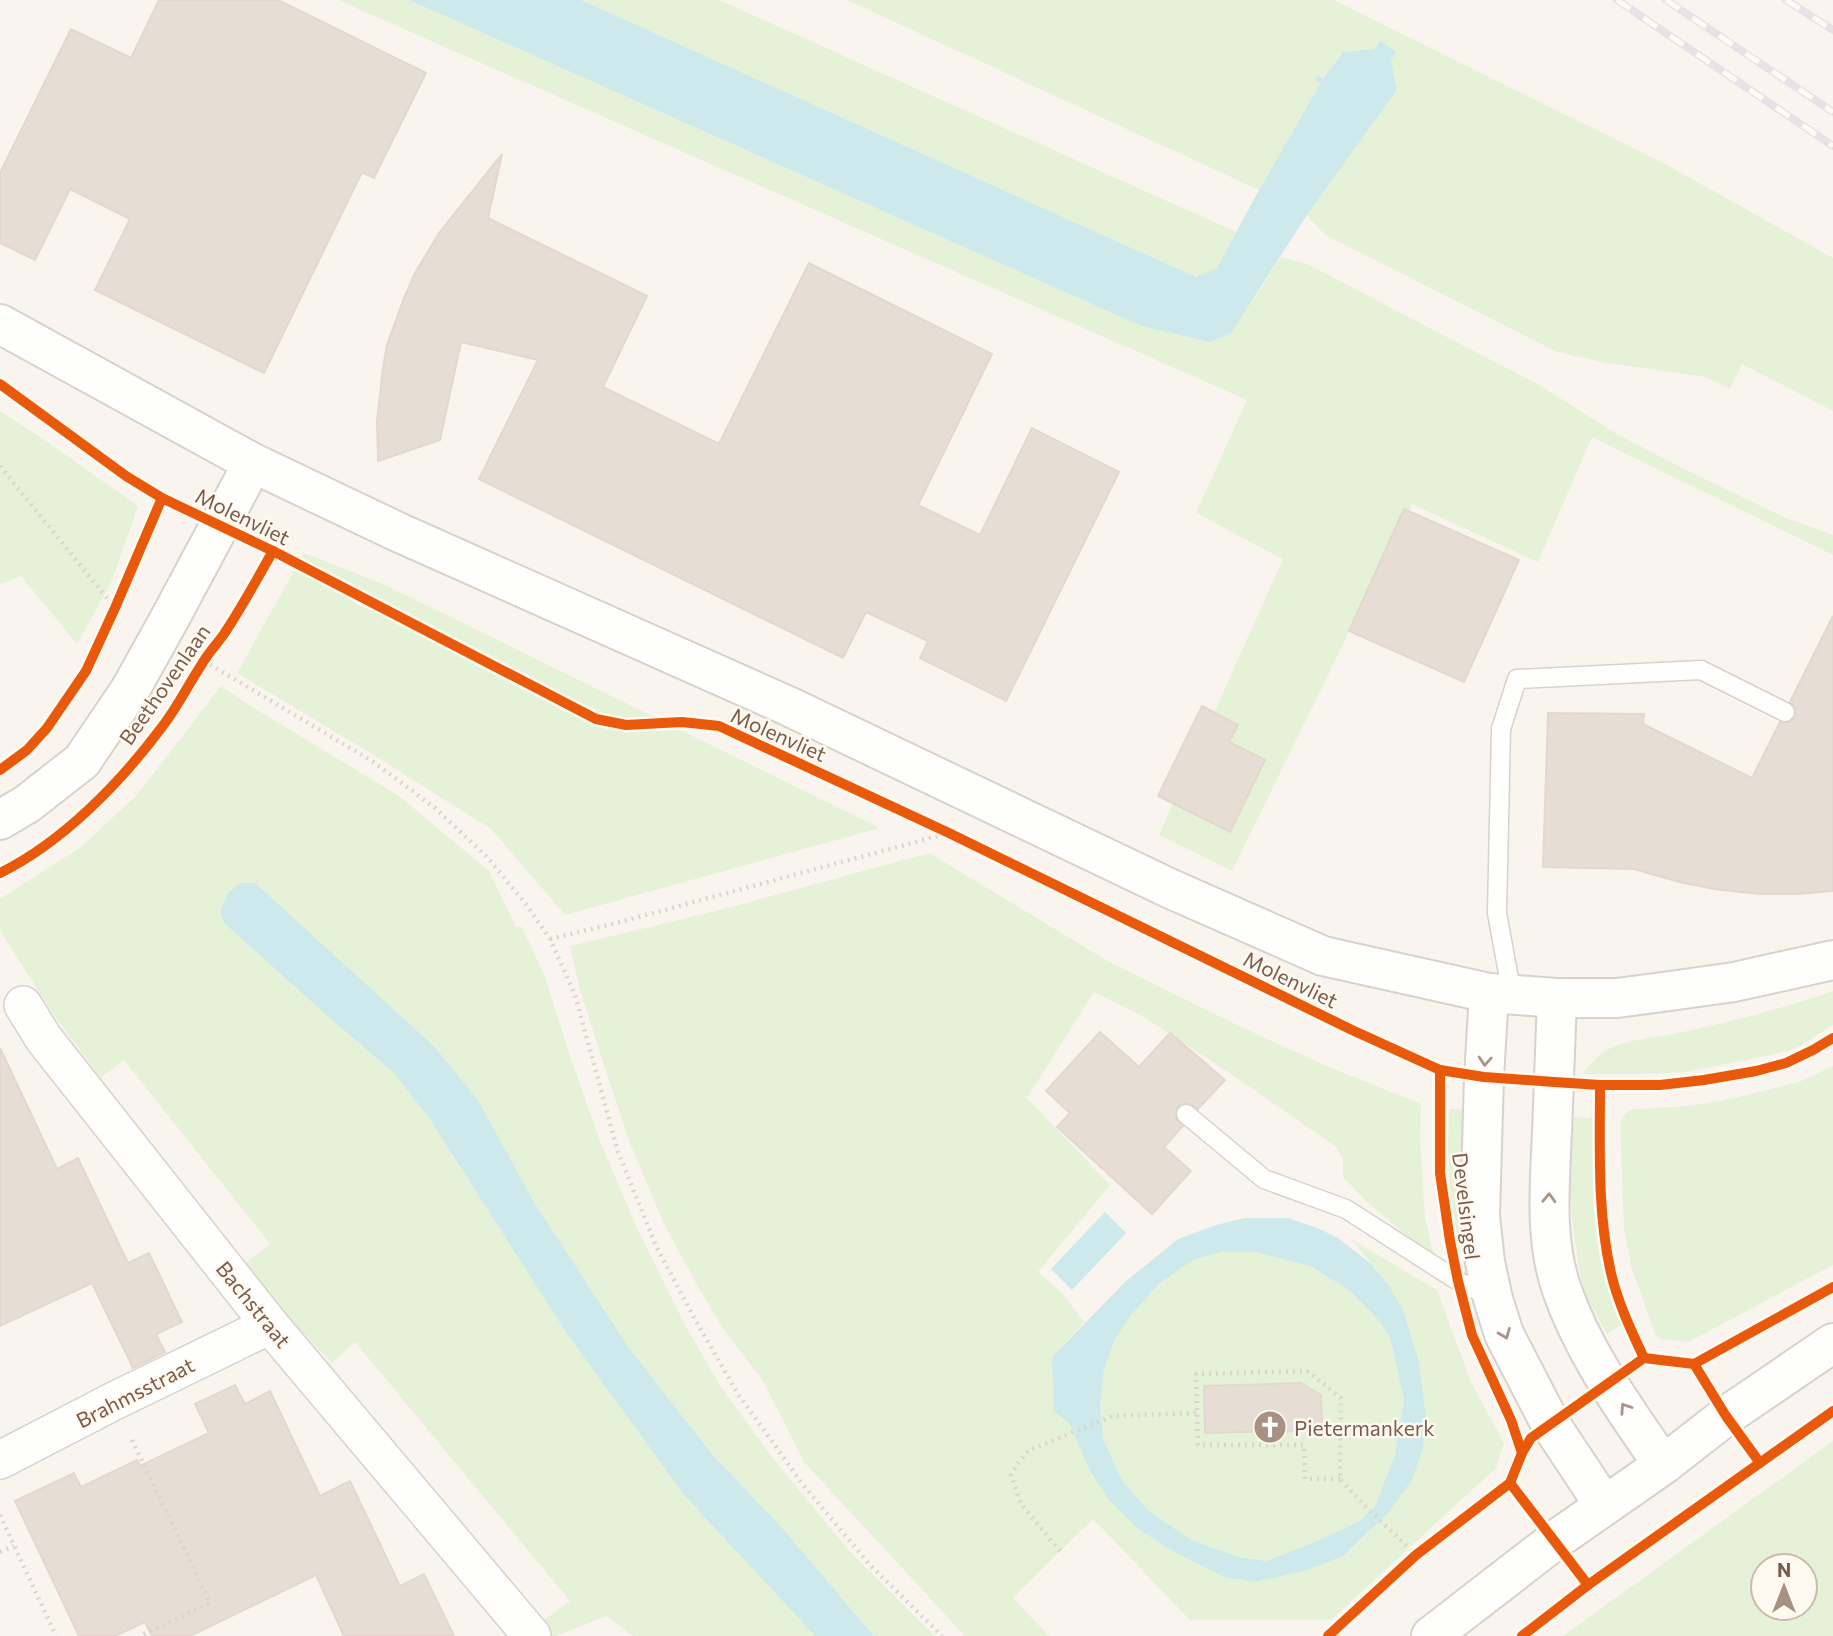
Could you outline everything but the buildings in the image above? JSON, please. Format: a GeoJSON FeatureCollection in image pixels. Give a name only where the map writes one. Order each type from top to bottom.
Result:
{"type":"FeatureCollection","features":[{"type":"Feature","properties":{"kind":"street","name":"Molenvliet"},"geometry":{"type":"LineString","coordinates":[[0,324],[253,463],[400,533],[788,706],[1171,890],[1323,956],[1501,994],[1557,998]]}},
{"type":"Feature","properties":{"kind":"street","name":"Beethovenlaan"},"geometry":{"type":"LineString","coordinates":[[0,820],[27,804],[82,761],[136,678],[253,463]]}},
{"type":"Feature","properties":{"kind":"street"},"geometry":{"type":"LineString","coordinates":[[1663,1465],[1591,1354],[1562,1290],[1555,1265],[1549,1207],[1557,998],[1617,998],[1734,982],[1833,960]]}},
{"type":"Feature","properties":{"kind":"street","name":"Develsingel"},"geometry":{"type":"LineString","coordinates":[[1501,994],[1484,1077],[1480,1216],[1485,1262],[1504,1334],[1551,1424],[1604,1505]]}},
{"type":"Feature","properties":{"kind":"street","name":"Bachstraat"},"geometry":{"type":"LineString","coordinates":[[23,1005],[44,1038],[270,1325],[532,1636]]}},
{"type":"Feature","properties":{"kind":"street","name":"Brahmsstraat"},"geometry":{"type":"LineString","coordinates":[[0,1460],[270,1325]]}},
{"type":"Feature","properties":{"kind":"street"},"geometry":{"type":"LineString","coordinates":[[1431,1636],[1726,1416],[1833,1343]]}},
{"type":"Feature","properties":{"kind":"lane"},"geometry":{"type":"LineString","coordinates":[[1501,994],[1497,913],[1500,729],[1517,678],[1700,670],[1786,712]]}},
{"type":"Feature","properties":{"kind":"lane"},"geometry":{"type":"LineString","coordinates":[[1186,1114],[1265,1179],[1346,1209],[1458,1282],[1493,1299]]}},
{"type":"Feature","properties":{"kind":"path"},"geometry":{"type":"LineString","coordinates":[[0,466],[115,608]]}},
{"type":"Feature","properties":{"kind":"path"},"geometry":{"type":"LineString","coordinates":[[109,621],[120,596]]}},
{"type":"Feature","properties":{"kind":"path"},"geometry":{"type":"LineString","coordinates":[[207,656],[372,761],[435,808],[486,856],[526,904],[550,939],[575,995],[618,1152],[657,1248],[697,1323],[738,1394],[804,1486],[869,1564],[942,1636]]}},
{"type":"Feature","properties":{"kind":"path"},"geometry":{"type":"LineString","coordinates":[[936,827],[961,839]]}},
{"type":"Feature","properties":{"kind":"path"},"geometry":{"type":"LineString","coordinates":[[550,939],[948,833]]}},
{"type":"Feature","properties":{"kind":"path"},"geometry":{"type":"LineString","coordinates":[[1340,1479],[1305,1479],[1304,1445],[1198,1446],[1196,1374],[1307,1371],[1341,1398],[1340,1479],[1416,1555]]}},
{"type":"Feature","properties":{"kind":"path"},"geometry":{"type":"LineString","coordinates":[[114,1401],[210,1604],[140,1636]]}},
{"type":"Feature","properties":{"kind":"path"},"geometry":{"type":"LineString","coordinates":[[1060,1551],[1021,1504],[1011,1475],[1028,1451],[1112,1416],[1197,1413]]}},
{"type":"Feature","properties":{"kind":"path"},"geometry":{"type":"LineString","coordinates":[[0,1515],[56,1636]]}},
{"type":"Feature","properties":{"kind":"path"},"geometry":{"type":"LineString","coordinates":[[0,1552],[14,1546]]}},
{"type":"Feature","properties":{"kind":"path"},"geometry":{"type":"LineString","coordinates":[[1406,1564],[1426,1547]]}},
{"type":"Feature","properties":{"kind":"green space"},"geometry":{"type":"Polygon","coordinates":[[[338,0],[409,0],[1139,325],[1252,302],[1281,257],[1307,264],[1541,386],[1615,433],[1682,468],[1786,518],[1833,535],[1833,555],[1592,437],[1538,562],[1412,504],[1232,871],[1159,835],[1283,559],[1196,513],[1247,400],[338,0]]]}},
{"type":"Feature","properties":{"kind":"green space"},"geometry":{"type":"Polygon","coordinates":[[[581,0],[719,0],[1236,232],[1217,269],[1196,277],[581,0]]]}},
{"type":"Feature","properties":{"kind":"green space"},"geometry":{"type":"Polygon","coordinates":[[[847,0],[1334,0],[1667,165],[1833,258],[1833,411],[1742,364],[1730,389],[1706,377],[1607,363],[1557,352],[1324,234],[1307,215],[1397,90],[1391,60],[1380,41],[1375,49],[1343,52],[1323,79],[1318,75],[1315,79],[1320,84],[1259,190],[847,0]]]}},
{"type":"Feature","properties":{"kind":"green space"},"geometry":{"type":"Polygon","coordinates":[[[0,411],[138,506],[111,583],[77,644],[21,576],[0,584],[0,411]]]}},
{"type":"Feature","properties":{"kind":"green space"},"geometry":{"type":"Polygon","coordinates":[[[304,553],[383,584],[880,828],[565,915],[491,829],[237,673],[304,553]]]}},
{"type":"Feature","properties":{"kind":"green space"},"geometry":{"type":"Polygon","coordinates":[[[221,686],[399,796],[489,871],[516,927],[522,927],[544,974],[600,1141],[636,1226],[685,1325],[721,1387],[775,1461],[854,1556],[935,1636],[874,1636],[784,1530],[712,1454],[629,1348],[534,1202],[478,1100],[435,1047],[255,884],[241,883],[225,924],[393,1072],[429,1118],[567,1334],[684,1495],[815,1636],[634,1636],[606,1616],[556,1636],[542,1636],[538,1631],[544,1620],[570,1601],[355,1342],[332,1363],[241,1263],[247,1262],[270,1244],[124,1060],[101,1078],[53,1014],[3,935],[0,929],[0,899],[81,847],[137,795],[221,686]]]}},
{"type":"Feature","properties":{"kind":"green space"},"geometry":{"type":"Polygon","coordinates":[[[929,853],[1113,964],[1324,1065],[1421,1104],[1420,1138],[1425,1218],[1435,1260],[1363,1198],[1343,1177],[1343,1159],[1335,1146],[1139,1014],[1094,992],[1027,1098],[1110,1185],[1038,1272],[1062,1293],[1084,1322],[1052,1357],[1069,1423],[1090,1471],[1137,1528],[1172,1551],[1224,1577],[1343,1556],[1389,1512],[1423,1448],[1388,1284],[1351,1239],[1437,1290],[1471,1382],[1504,1443],[1496,1468],[1331,1620],[1190,1620],[1093,1519],[1013,1598],[1049,1636],[965,1636],[804,1462],[763,1381],[724,1330],[664,1224],[629,1141],[580,991],[570,946],[720,910],[929,853]]]}},
{"type":"Feature","properties":{"kind":"green space"},"geometry":{"type":"Polygon","coordinates":[[[1833,991],[1833,1025],[1788,1051],[1687,1072],[1582,1074],[1602,1053],[1623,1043],[1740,1019],[1833,991]]]}},
{"type":"Feature","properties":{"kind":"green space"},"geometry":{"type":"Polygon","coordinates":[[[1833,1066],[1833,1265],[1688,1342],[1661,1339],[1655,1334],[1631,1266],[1624,1228],[1620,1123],[1623,1118],[1634,1109],[1688,1106],[1726,1100],[1799,1082],[1833,1066]]]}},
{"type":"Feature","properties":{"kind":"green space"},"geometry":{"type":"Polygon","coordinates":[[[1449,1109],[1471,1110],[1472,1259],[1463,1260],[1451,1203],[1449,1109]]]}},
{"type":"Feature","properties":{"kind":"green space"},"geometry":{"type":"Polygon","coordinates":[[[1573,1117],[1592,1118],[1597,1241],[1606,1284],[1621,1325],[1607,1334],[1586,1296],[1579,1269],[1570,1187],[1573,1117]]]}},
{"type":"Feature","properties":{"kind":"green space"},"geometry":{"type":"Polygon","coordinates":[[[1222,1252],[1255,1252],[1310,1266],[1349,1290],[1375,1316],[1390,1337],[1404,1400],[1395,1455],[1374,1508],[1360,1521],[1266,1561],[1239,1557],[1191,1540],[1148,1510],[1123,1482],[1103,1439],[1100,1405],[1104,1369],[1115,1339],[1131,1315],[1159,1284],[1193,1260],[1222,1252]]]}},
{"type":"Feature","properties":{"kind":"green space"},"geometry":{"type":"Polygon","coordinates":[[[1833,1441],[1833,1636],[1563,1636],[1833,1441]]]}},
{"type":"Feature","properties":{"kind":"water"},"geometry":{"type":"Polygon","coordinates":[[[409,0],[581,0],[1196,277],[1217,268],[1320,84],[1315,79],[1318,75],[1323,79],[1343,52],[1375,49],[1380,41],[1397,52],[1391,60],[1397,90],[1307,215],[1231,333],[1209,342],[1139,325],[409,0]]]}},
{"type":"Feature","properties":{"kind":"water"},"geometry":{"type":"Polygon","coordinates":[[[241,883],[255,883],[435,1047],[478,1100],[534,1202],[629,1348],[712,1454],[784,1530],[874,1636],[815,1636],[684,1495],[567,1334],[429,1118],[393,1072],[225,924],[220,912],[228,893],[241,883]]]}},
{"type":"Feature","properties":{"kind":"water"},"geometry":{"type":"Polygon","coordinates":[[[1105,1212],[1126,1233],[1072,1290],[1051,1269],[1105,1212]]]}},
{"type":"Feature","properties":{"kind":"water"},"geometry":{"type":"Polygon","coordinates":[[[1245,1218],[1288,1218],[1338,1238],[1370,1263],[1388,1284],[1403,1310],[1419,1363],[1426,1418],[1423,1448],[1412,1480],[1389,1512],[1343,1556],[1307,1570],[1254,1582],[1224,1577],[1172,1551],[1137,1528],[1109,1500],[1090,1471],[1069,1423],[1054,1411],[1052,1357],[1125,1282],[1178,1239],[1245,1218]],[[1222,1252],[1193,1260],[1159,1284],[1131,1315],[1115,1339],[1104,1369],[1100,1405],[1103,1439],[1123,1482],[1148,1510],[1191,1540],[1239,1557],[1266,1561],[1360,1521],[1374,1508],[1395,1455],[1404,1400],[1390,1337],[1375,1316],[1349,1290],[1310,1266],[1255,1252],[1222,1252]]]}},
{"type":"Feature","properties":{"kind":"railway"},"geometry":{"type":"LineString","coordinates":[[1617,0],[1833,146]]}},
{"type":"Feature","properties":{"kind":"railway"},"geometry":{"type":"LineString","coordinates":[[1666,0],[1833,112]]}},
{"type":"Feature","properties":{"kind":"railway"},"geometry":{"type":"LineString","coordinates":[[1786,0],[1833,30]]}},
{"type":"Feature","properties":{"kind":"cycle path"},"geometry":{"type":"LineString","coordinates":[[0,384],[126,476],[162,498],[273,551],[596,719],[626,725],[682,722],[719,726],[949,833],[1352,1030],[1440,1070],[1484,1077],[1554,1082],[1660,1085],[1756,1071],[1786,1063],[1833,1038]]}},
{"type":"Feature","properties":{"kind":"cycle path"},"geometry":{"type":"LineString","coordinates":[[0,770],[27,750],[47,728],[86,671],[162,498]]}},
{"type":"Feature","properties":{"kind":"cycle path"},"geometry":{"type":"LineString","coordinates":[[0,873],[68,828],[109,790],[146,748],[231,624],[273,551]]}},
{"type":"Feature","properties":{"kind":"cycle path"},"geometry":{"type":"LineString","coordinates":[[1440,1070],[1440,1173],[1458,1281],[1472,1335],[1511,1420],[1522,1453]]}},
{"type":"Feature","properties":{"kind":"cycle path"},"geometry":{"type":"LineString","coordinates":[[1600,1085],[1603,1227],[1617,1295],[1644,1358]]}},
{"type":"Feature","properties":{"kind":"cycle path"},"geometry":{"type":"LineString","coordinates":[[1328,1636],[1416,1555],[1510,1483],[1531,1438],[1644,1358],[1694,1364],[1833,1287]]}},
{"type":"Feature","properties":{"kind":"cycle path"},"geometry":{"type":"LineString","coordinates":[[1694,1364],[1726,1416],[1760,1463]]}},
{"type":"Feature","properties":{"kind":"cycle path"},"geometry":{"type":"LineString","coordinates":[[1522,1636],[1588,1585],[1833,1411]]}},
{"type":"Feature","properties":{"kind":"cycle path"},"geometry":{"type":"LineString","coordinates":[[1510,1483],[1588,1585]]}},
{"type":"Feature","properties":{"kind":"place","name":"Pietermankerk"},"geometry":{"type":"Point","coordinates":[1270,1427]}}]}
